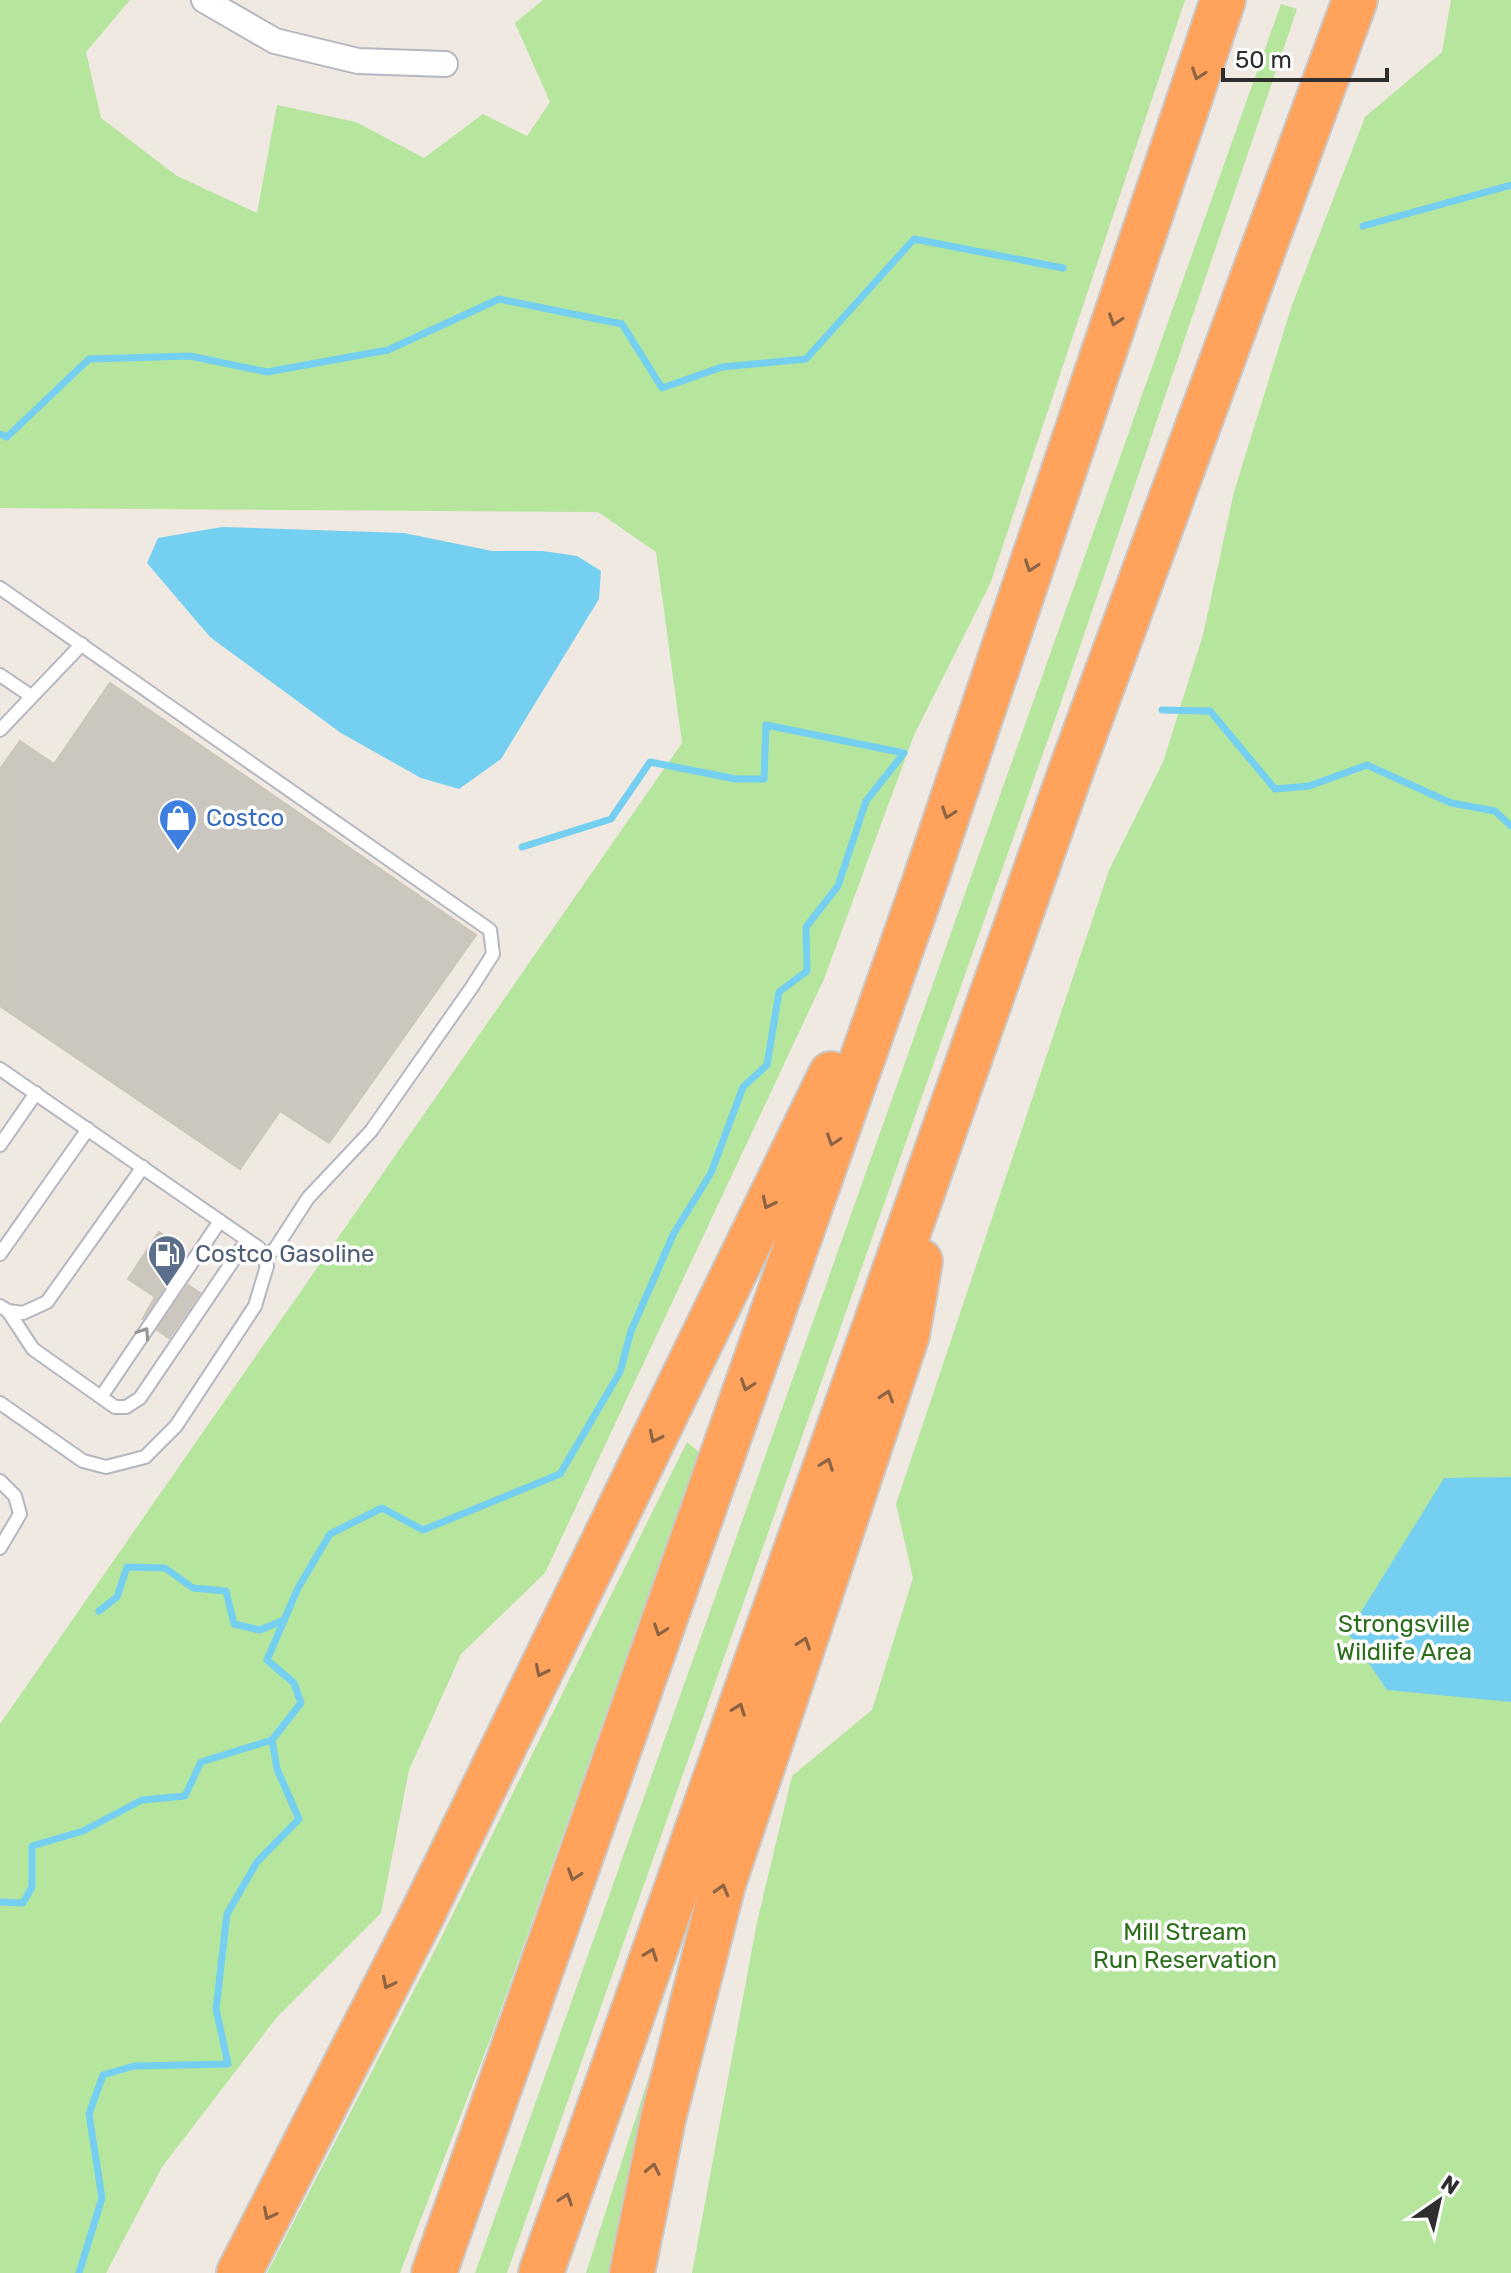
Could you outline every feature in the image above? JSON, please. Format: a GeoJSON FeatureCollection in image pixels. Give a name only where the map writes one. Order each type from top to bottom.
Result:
{"type":"FeatureCollection","features":[{"type":"Feature","properties":{"kind":"highway"},"geometry":{"type":"LineString","coordinates":[[434,2273],[925,881],[1223,0]]}},
{"type":"Feature","properties":{"kind":"highway"},"geometry":{"type":"LineString","coordinates":[[541,2273],[1072,768],[1355,0]]}},
{"type":"Feature","properties":{"kind":"highway"},"geometry":{"type":"LineString","coordinates":[[239,2273],[430,1899],[925,881]]}},
{"type":"Feature","properties":{"kind":"highway"},"geometry":{"type":"LineString","coordinates":[[632,2273],[663,2119],[723,1884],[907,1335],[919,1282],[923,1189]]}},
{"type":"Feature","properties":{"kind":"street"},"geometry":{"type":"LineString","coordinates":[[204,0],[275,41],[358,61],[445,64]]}},
{"type":"Feature","properties":{"kind":"lane"},"geometry":{"type":"LineString","coordinates":[[0,588],[484,923],[493,937],[493,954],[489,963],[371,1131],[308,1198],[275,1249],[263,1258]]}},
{"type":"Feature","properties":{"kind":"lane"},"geometry":{"type":"LineString","coordinates":[[0,730],[82,644]]}},
{"type":"Feature","properties":{"kind":"lane"},"geometry":{"type":"LineString","coordinates":[[0,675],[31,696]]}},
{"type":"Feature","properties":{"kind":"lane"},"geometry":{"type":"LineString","coordinates":[[0,1069],[259,1248],[267,1266],[255,1306],[176,1426],[145,1457],[106,1467],[83,1461],[0,1403]]}},
{"type":"Feature","properties":{"kind":"lane"},"geometry":{"type":"LineString","coordinates":[[0,1145],[36,1093]]}},
{"type":"Feature","properties":{"kind":"lane"},"geometry":{"type":"LineString","coordinates":[[0,1254],[88,1129]]}},
{"type":"Feature","properties":{"kind":"lane"},"geometry":{"type":"LineString","coordinates":[[4,1308],[23,1313],[47,1302],[143,1167]]}},
{"type":"Feature","properties":{"kind":"lane"},"geometry":{"type":"LineString","coordinates":[[101,1397],[220,1221]]}},
{"type":"Feature","properties":{"kind":"lane"},"geometry":{"type":"LineString","coordinates":[[4,1308],[33,1349],[115,1407],[126,1407],[140,1398],[247,1240]]}},
{"type":"Feature","properties":{"kind":"lane"},"geometry":{"type":"LineString","coordinates":[[0,1481],[15,1496],[20,1514],[0,1548]]}},
{"type":"Feature","properties":{"kind":"green space"},"geometry":{"type":"Polygon","coordinates":[[[0,0],[130,0],[86,52],[101,118],[177,176],[257,213],[277,105],[356,122],[424,158],[483,114],[527,136],[550,102],[515,23],[543,0],[1185,0],[990,584],[914,735],[824,979],[545,1573],[461,1654],[409,1770],[381,1913],[277,2017],[162,2167],[106,2273],[0,2273],[0,1724],[682,743],[656,552],[598,512],[0,508],[0,0]]]}},
{"type":"Feature","properties":{"kind":"green space","name":"Mill Stream Run Reservation"},"geometry":{"type":"Polygon","coordinates":[[[1451,0],[1511,0],[1511,2273],[692,2273],[757,1922],[792,1776],[872,1710],[913,1578],[896,1504],[1109,870],[1163,762],[1203,635],[1234,492],[1292,305],[1365,117],[1442,52],[1451,0]]]}},
{"type":"Feature","properties":{"kind":"green space"},"geometry":{"type":"Polygon","coordinates":[[[1281,4],[1297,9],[1059,708],[507,2273],[475,2273],[1281,4]]]}},
{"type":"Feature","properties":{"kind":"green space"},"geometry":{"type":"Polygon","coordinates":[[[687,1442],[699,1452],[491,2037],[400,2273],[267,2273],[437,1946],[687,1442]]]}},
{"type":"Feature","properties":{"kind":"green space"},"geometry":{"type":"Polygon","coordinates":[[[688,1955],[624,2273],[586,2273],[688,1955]]]}},
{"type":"Feature","properties":{"kind":"water"},"geometry":{"type":"Polygon","coordinates":[[[222,527],[404,533],[492,551],[543,551],[577,556],[601,571],[599,599],[501,759],[459,789],[421,778],[341,733],[210,637],[147,563],[158,538],[222,527]]]}},
{"type":"Feature","properties":{"kind":"water"},"geometry":{"type":"Polygon","coordinates":[[[1511,1477],[1511,1702],[1387,1690],[1348,1633],[1444,1478],[1511,1477]]]}},
{"type":"Feature","properties":{"kind":"building","name":"Costco"},"geometry":{"type":"Polygon","coordinates":[[[110,683],[476,935],[329,1143],[280,1111],[240,1169],[0,1006],[0,769],[20,741],[54,764],[110,683]]]}},
{"type":"Feature","properties":{"kind":"building"},"geometry":{"type":"Polygon","coordinates":[[[159,1232],[176,1244],[161,1267],[173,1275],[142,1320],[155,1297],[128,1279],[159,1232]]]}},
{"type":"Feature","properties":{"kind":"building"},"geometry":{"type":"Polygon","coordinates":[[[188,1285],[200,1293],[169,1338],[157,1330],[188,1285]]]}},
{"type":"Feature","properties":{"kind":"waterway"},"geometry":{"type":"LineString","coordinates":[[1363,226],[1511,185]]}},
{"type":"Feature","properties":{"kind":"waterway"},"geometry":{"type":"LineString","coordinates":[[0,434],[7,437],[89,359],[190,356],[267,372],[388,350],[499,299],[622,324],[662,388],[722,367],[806,359],[914,239],[1063,268]]}},
{"type":"Feature","properties":{"kind":"waterway"},"geometry":{"type":"LineString","coordinates":[[1162,710],[1210,711],[1275,789],[1309,786],[1367,765],[1451,803],[1495,811],[1511,826]]}},
{"type":"Feature","properties":{"kind":"waterway"},"geometry":{"type":"LineString","coordinates":[[79,2273],[102,2198],[89,2114],[103,2075],[134,2066],[228,2064],[216,2009],[227,1914],[257,1862],[299,1819],[277,1769],[272,1740],[301,1703],[294,1683],[267,1660],[298,1588],[330,1534],[382,1508],[423,1530],[560,1474],[620,1372],[631,1331],[674,1233],[711,1173],[743,1087],[767,1065],[779,992],[807,971],[806,927],[838,886],[866,801],[904,753],[766,725],[764,779],[736,779],[650,762],[611,819],[522,847]]}},
{"type":"Feature","properties":{"kind":"waterway"},"geometry":{"type":"LineString","coordinates":[[99,1611],[117,1597],[127,1567],[165,1568],[193,1588],[226,1591],[234,1624],[260,1630],[284,1620]]}},
{"type":"Feature","properties":{"kind":"waterway"},"geometry":{"type":"LineString","coordinates":[[0,1902],[23,1903],[32,1887],[32,1846],[83,1831],[142,1800],[185,1796],[201,1762],[272,1740]]}},
{"type":"Feature","properties":{"kind":"place","name":"Costco"},"geometry":{"type":"Point","coordinates":[178,852]}},
{"type":"Feature","properties":{"kind":"place","name":"Costco Gasoline"},"geometry":{"type":"Point","coordinates":[167,1288]}},
{"type":"Feature","properties":{"kind":"park label","name":"Strongsville Wildlife Area"},"geometry":{"type":"Point","coordinates":[1404,1638]}}]}
